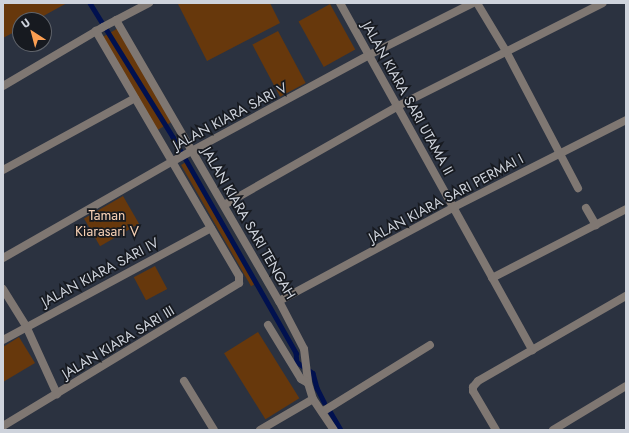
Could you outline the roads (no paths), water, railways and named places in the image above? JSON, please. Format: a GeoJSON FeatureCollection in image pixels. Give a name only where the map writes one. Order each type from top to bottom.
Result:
{"type":"FeatureCollection","features":[{"type":"Feature","properties":{"kind":"street"},"geometry":{"type":"LineString","coordinates":[[3,86],[106,25],[149,3]]}},
{"type":"Feature","properties":{"kind":"street","name":"JALAN KIARA SARI UTAMA II"},"geometry":{"type":"LineString","coordinates":[[340,3],[532,350]]}},
{"type":"Feature","properties":{"kind":"street","name":"JALAN KIARA SARI V"},"geometry":{"type":"LineString","coordinates":[[3,258],[182,156],[369,55],[473,3]]}},
{"type":"Feature","properties":{"kind":"street"},"geometry":{"type":"LineString","coordinates":[[477,3],[506,51],[561,152],[578,188]]}},
{"type":"Feature","properties":{"kind":"street"},"geometry":{"type":"LineString","coordinates":[[224,205],[398,106],[603,3]]}},
{"type":"Feature","properties":{"kind":"street","name":"JALAN KIARA SARI TENGAH"},"geometry":{"type":"LineString","coordinates":[[106,25],[135,98],[224,205],[279,301],[304,349],[306,372],[313,399],[334,430]]}},
{"type":"Feature","properties":{"kind":"street","name":"JALAN KIARA SARI TENGAH"},"geometry":{"type":"LineString","coordinates":[[106,25],[182,156],[210,228],[239,276]]}},
{"type":"Feature","properties":{"kind":"street"},"geometry":{"type":"LineString","coordinates":[[3,170],[135,98]]}},
{"type":"Feature","properties":{"kind":"street","name":"JALAN KIARA SARI PERMAI I"},"geometry":{"type":"LineString","coordinates":[[279,301],[454,207],[626,120]]}},
{"type":"Feature","properties":{"kind":"street"},"geometry":{"type":"LineString","coordinates":[[586,208],[596,225]]}},
{"type":"Feature","properties":{"kind":"street"},"geometry":{"type":"LineString","coordinates":[[492,278],[626,209]]}},
{"type":"Feature","properties":{"kind":"street","name":"JALAN KIARA SARI IV"},"geometry":{"type":"LineString","coordinates":[[3,340],[26,326],[210,228]]}},
{"type":"Feature","properties":{"kind":"street","name":"JALAN KIARA SARI III"},"geometry":{"type":"LineString","coordinates":[[3,426],[237,286],[239,276]]}},
{"type":"Feature","properties":{"kind":"street"},"geometry":{"type":"LineString","coordinates":[[3,289],[26,326],[57,394]]}},
{"type":"Feature","properties":{"kind":"street"},"geometry":{"type":"LineString","coordinates":[[496,430],[473,387],[532,350],[626,296]]}},
{"type":"Feature","properties":{"kind":"street"},"geometry":{"type":"LineString","coordinates":[[268,325],[301,379],[308,383]]}},
{"type":"Feature","properties":{"kind":"street"},"geometry":{"type":"LineString","coordinates":[[322,412],[430,345]]}},
{"type":"Feature","properties":{"kind":"street"},"geometry":{"type":"LineString","coordinates":[[184,381],[214,430]]}},
{"type":"Feature","properties":{"kind":"street"},"geometry":{"type":"LineString","coordinates":[[552,430],[626,386]]}},
{"type":"Feature","properties":{"kind":"street"},"geometry":{"type":"LineString","coordinates":[[260,430],[313,399]]}},
{"type":"Feature","properties":{"kind":"waterway"},"geometry":{"type":"LineString","coordinates":[[90,3],[173,137],[296,353],[297,362],[313,373],[317,388],[324,402]]}},
{"type":"Feature","properties":{"kind":"waterway"},"geometry":{"type":"LineString","coordinates":[[330,411],[341,430]]}},
{"type":"Feature","properties":{"kind":"park label","name":"Taman Kiarasari V"},"geometry":{"type":"Point","coordinates":[107,224]}}]}
